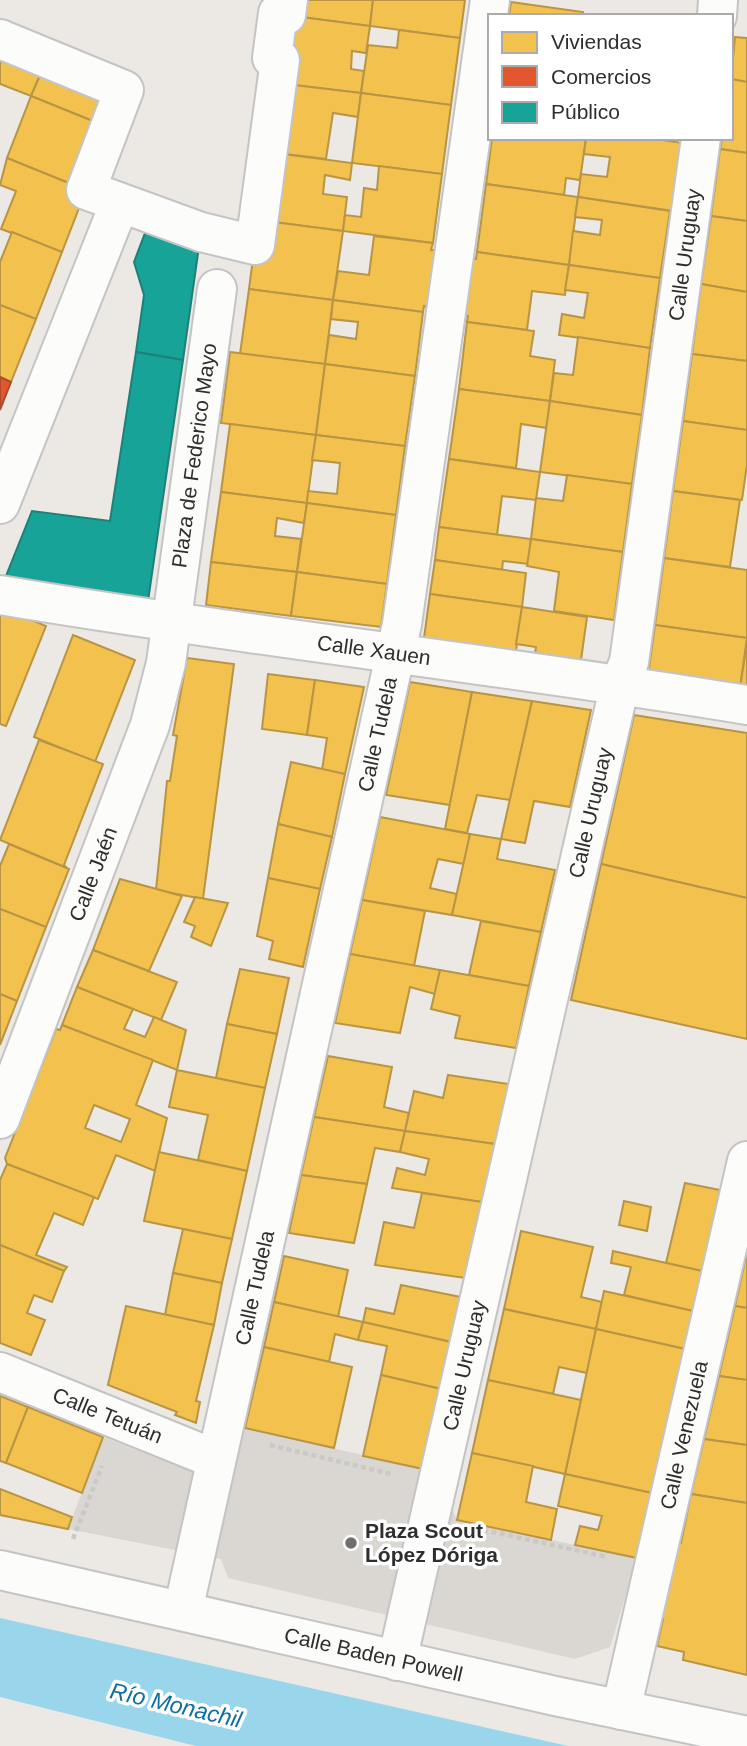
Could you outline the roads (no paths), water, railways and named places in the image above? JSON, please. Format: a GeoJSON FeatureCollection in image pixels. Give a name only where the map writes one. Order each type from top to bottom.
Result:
{"type":"FeatureCollection","features":[{"type":"Feature","properties":{"kind":"street"},"geometry":{"type":"LineString","coordinates":[[0,39],[124,90],[86,190],[201,232],[255,245],[280,60],[272,58],[278,13],[286,15],[288,0]]}},
{"type":"Feature","properties":{"kind":"street","name":"Calle Tudela"},"geometry":{"type":"LineString","coordinates":[[215,1459],[402,624],[489,0]]}},
{"type":"Feature","properties":{"kind":"street","name":"Calle Uruguay"},"geometry":{"type":"LineString","coordinates":[[397,1661],[620,684],[629,662],[701,140]]}},
{"type":"Feature","properties":{"kind":"street"},"geometry":{"type":"LineString","coordinates":[[0,504],[117,210]]}},
{"type":"Feature","properties":{"kind":"street","name":"Plaza de Federico Mayo"},"geometry":{"type":"LineString","coordinates":[[170,624],[217,289]]}},
{"type":"Feature","properties":{"kind":"street","name":"Calle Xauen"},"geometry":{"type":"LineString","coordinates":[[0,596],[170,624],[620,684],[747,705]]}},
{"type":"Feature","properties":{"kind":"street","name":"Calle Jaén"},"geometry":{"type":"LineString","coordinates":[[0,1119],[150,724],[166,663],[170,624]]}},
{"type":"Feature","properties":{"kind":"street","name":"Calle Venezuela"},"geometry":{"type":"LineString","coordinates":[[621,1710],[747,1161]]}},
{"type":"Feature","properties":{"kind":"street","name":"Calle Tetuán"},"geometry":{"type":"LineString","coordinates":[[0,1372],[215,1459]]}},
{"type":"Feature","properties":{"kind":"street"},"geometry":{"type":"LineString","coordinates":[[183,1611],[215,1459]]}},
{"type":"Feature","properties":{"kind":"street","name":"Calle Baden Powell"},"geometry":{"type":"LineString","coordinates":[[0,1570],[397,1661],[747,1736]]}},
{"type":"Feature","properties":{"kind":"water","name":"Río Monachil"},"geometry":{"type":"Polygon","coordinates":[[[0,1618],[568,1746],[196,1746],[0,1697],[0,1618]]]}},
{"type":"Feature","properties":{"kind":"place","name":"Plaza Scout López Dóriga"},"geometry":{"type":"Point","coordinates":[351,1543]}}]}
